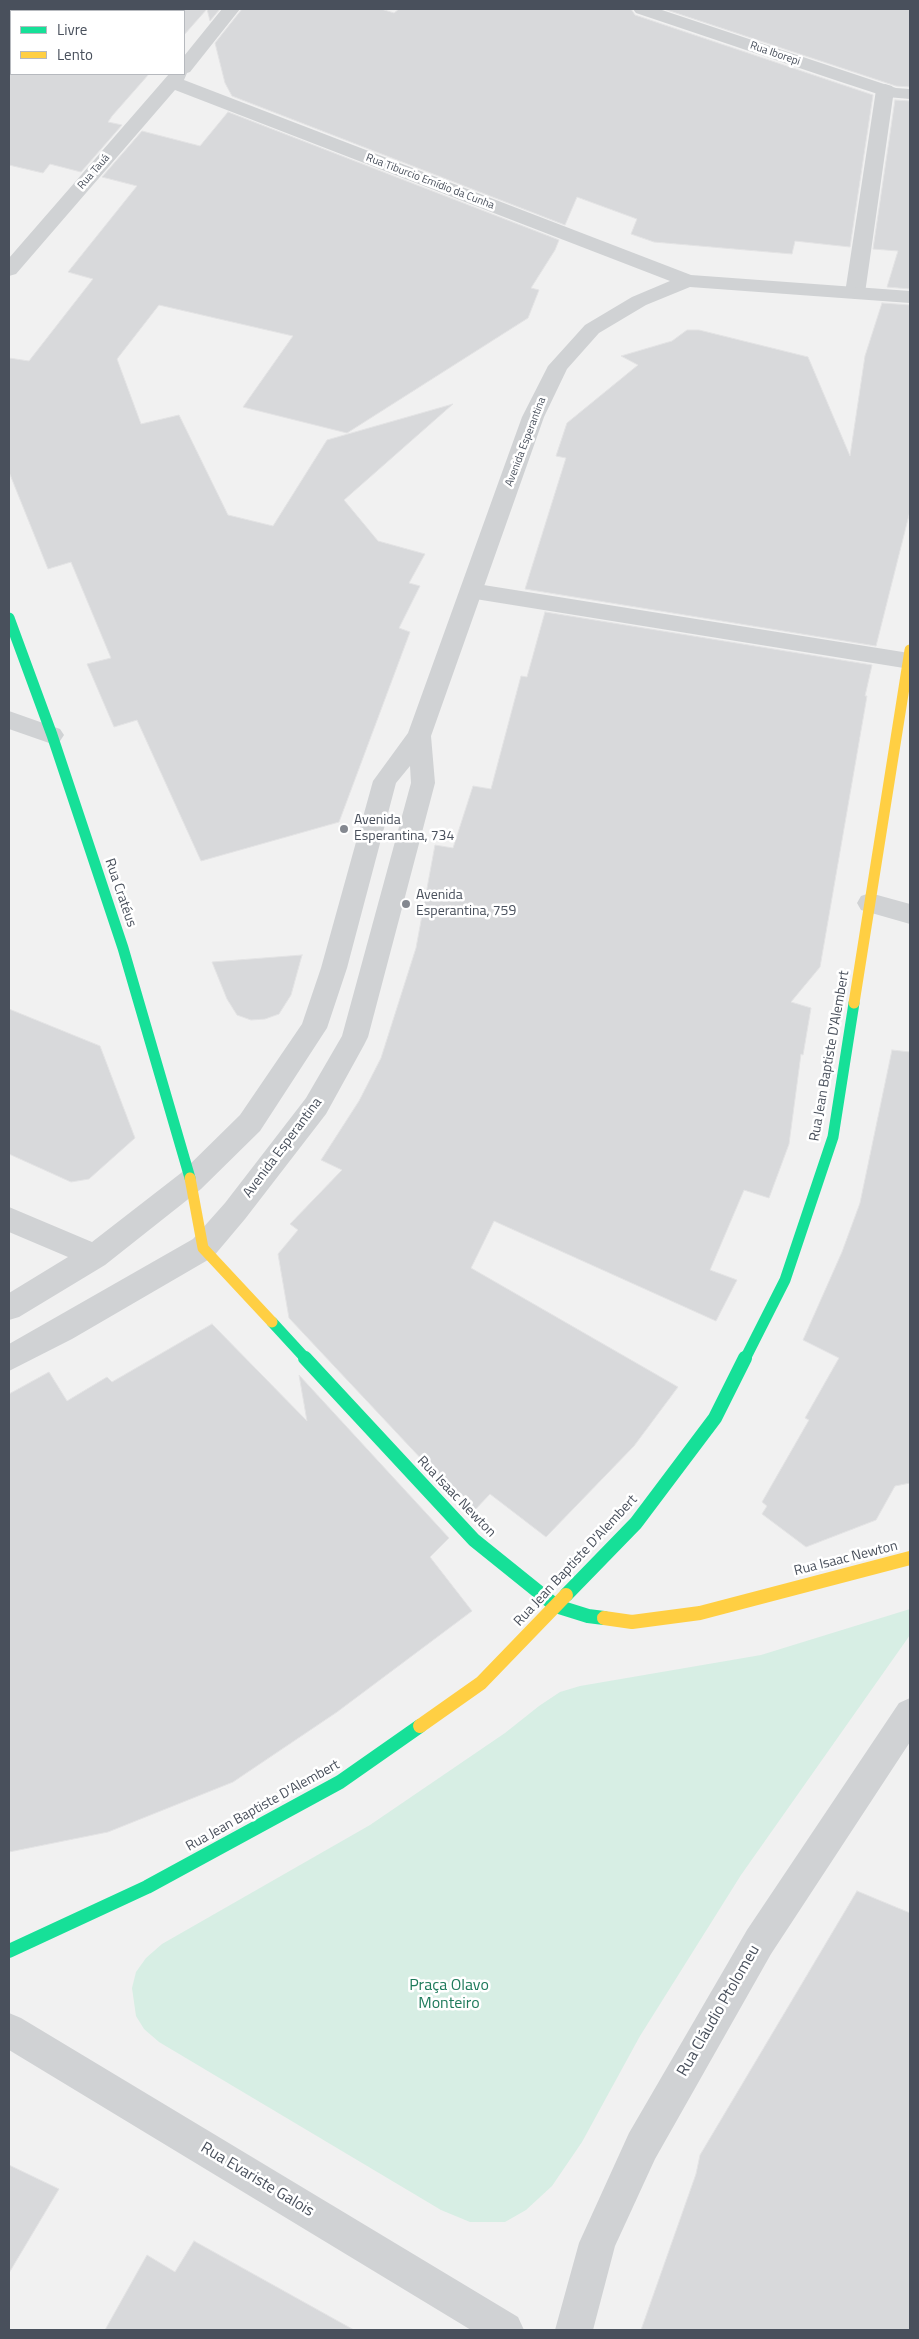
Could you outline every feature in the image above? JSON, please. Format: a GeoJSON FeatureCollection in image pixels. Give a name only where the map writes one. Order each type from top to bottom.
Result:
{"type":"FeatureCollection","features":[{"type":"Feature","properties":{"kind":"street"},"geometry":{"type":"LineString","coordinates":[[185,67],[231,9]]}},
{"type":"Feature","properties":{"kind":"street","name":"Rua Iborepi"},"geometry":{"type":"LineString","coordinates":[[642,9],[894,93],[910,94]]}},
{"type":"Feature","properties":{"kind":"street","name":"Rua Tauá"},"geometry":{"type":"LineString","coordinates":[[9,270],[175,78]]}},
{"type":"Feature","properties":{"kind":"street","name":"Rua Tiburcio Emídio da Cunha"},"geometry":{"type":"LineString","coordinates":[[175,78],[688,281]]}},
{"type":"Feature","properties":{"kind":"street"},"geometry":{"type":"LineString","coordinates":[[855,293],[885,90]]}},
{"type":"Feature","properties":{"kind":"street","name":"Avenida Esperantina"},"geometry":{"type":"LineString","coordinates":[[9,1308],[95,1256],[191,1181],[250,1123],[314,1028],[334,968],[385,781],[419,736],[533,417],[558,366],[592,329],[639,301],[688,281],[910,297]]}},
{"type":"Feature","properties":{"kind":"street"},"geometry":{"type":"LineString","coordinates":[[471,591],[909,655]]}},
{"type":"Feature","properties":{"kind":"street","name":"Rua Cratéus"},"geometry":{"type":"LineString","coordinates":[[9,618],[52,735],[123,948],[191,1181]]}},
{"type":"Feature","properties":{"kind":"street","name":"Rua Jean Baptiste D'Alembert"},"geometry":{"type":"LineString","coordinates":[[9,1951],[147,1887],[340,1782],[480,1684],[636,1523],[715,1418],[785,1280],[833,1137],[909,655]]}},
{"type":"Feature","properties":{"kind":"street"},"geometry":{"type":"LineString","coordinates":[[9,720],[52,735]]}},
{"type":"Feature","properties":{"kind":"street","name":"Avenida Esperantina"},"geometry":{"type":"LineString","coordinates":[[9,1358],[70,1326],[203,1248],[235,1211],[316,1106],[355,1038],[423,783],[419,736]]}},
{"type":"Feature","properties":{"kind":"street"},"geometry":{"type":"LineString","coordinates":[[870,903],[910,914]]}},
{"type":"Feature","properties":{"kind":"street"},"geometry":{"type":"LineString","coordinates":[[191,1181],[203,1248]]}},
{"type":"Feature","properties":{"kind":"street"},"geometry":{"type":"LineString","coordinates":[[9,1219],[95,1256]]}},
{"type":"Feature","properties":{"kind":"street","name":"Rua Isaac Newton"},"geometry":{"type":"LineString","coordinates":[[203,1248],[474,1540],[556,1606],[588,1616],[632,1622],[700,1613],[910,1558]]}},
{"type":"Feature","properties":{"kind":"street","name":"Rua Cláudio Ptolomeu"},"geometry":{"type":"LineString","coordinates":[[574,2330],[597,2244],[642,2146],[759,1942],[910,1714]]}},
{"type":"Feature","properties":{"kind":"street","name":"Rua Evariste Galois"},"geometry":{"type":"LineString","coordinates":[[9,2030],[505,2330]]}},
{"type":"Feature","properties":{"kind":"green space","name":"Praça Olavo Monteiro"},"geometry":{"type":"Polygon","coordinates":[[[910,1609],[910,1635],[741,1875],[640,2036],[582,2142],[552,2186],[526,2210],[505,2222],[470,2222],[441,2210],[159,2042],[144,2029],[136,2016],[132,1988],[136,1972],[146,1958],[162,1944],[370,1825],[505,1733],[560,1692],[580,1686],[761,1655],[910,1609]]]}},
{"type":"Feature","properties":{"kind":"building"},"geometry":{"type":"Polygon","coordinates":[[[207,9],[185,34],[185,10],[40,10],[207,9]]]}},
{"type":"Feature","properties":{"kind":"building"},"geometry":{"type":"Polygon","coordinates":[[[207,9],[220,9],[210,21],[207,9]]]}},
{"type":"Feature","properties":{"kind":"building"},"geometry":{"type":"Polygon","coordinates":[[[242,9],[381,9],[394,13],[399,9],[631,9],[635,15],[873,95],[850,247],[795,241],[792,254],[654,242],[631,234],[637,219],[577,197],[565,225],[232,96],[225,83],[215,43],[242,9]]]}},
{"type":"Feature","properties":{"kind":"building"},"geometry":{"type":"Polygon","coordinates":[[[664,9],[910,9],[910,87],[896,86],[664,9]]]}},
{"type":"Feature","properties":{"kind":"building"},"geometry":{"type":"Polygon","coordinates":[[[9,46],[10,75],[148,75],[108,122],[122,125],[81,172],[50,164],[43,173],[9,165],[9,46]]]}},
{"type":"Feature","properties":{"kind":"building"},"geometry":{"type":"Polygon","coordinates":[[[895,100],[910,101],[910,289],[887,287],[898,251],[873,249],[895,100]]]}},
{"type":"Feature","properties":{"kind":"building"},"geometry":{"type":"Polygon","coordinates":[[[228,112],[559,240],[555,250],[531,288],[539,290],[528,318],[347,433],[243,407],[293,336],[159,305],[117,359],[141,424],[179,415],[228,515],[273,526],[327,440],[453,404],[344,500],[378,541],[425,554],[409,583],[420,586],[399,628],[410,632],[339,822],[201,861],[137,720],[114,727],[87,664],[111,658],[71,562],[48,569],[9,472],[9,358],[29,361],[93,279],[68,272],[137,186],[102,177],[142,131],[200,146],[228,112]]]}},
{"type":"Feature","properties":{"kind":"building"},"geometry":{"type":"Polygon","coordinates":[[[882,303],[910,305],[910,511],[876,646],[525,589],[566,458],[556,456],[567,423],[638,365],[621,356],[672,341],[687,330],[699,330],[808,357],[850,456],[865,356],[882,303]]]}},
{"type":"Feature","properties":{"kind":"building"},"geometry":{"type":"Polygon","coordinates":[[[545,612],[872,665],[865,696],[867,696],[820,967],[791,1002],[811,1008],[803,1055],[801,1054],[789,1144],[769,1198],[744,1190],[710,1270],[737,1280],[716,1321],[494,1221],[471,1268],[678,1387],[634,1446],[546,1537],[490,1494],[472,1513],[289,1318],[278,1254],[298,1230],[290,1224],[342,1170],[321,1160],[359,1101],[381,1058],[416,948],[435,845],[453,848],[473,786],[491,789],[521,676],[527,677],[545,612]]]}},
{"type":"Feature","properties":{"kind":"building"},"geometry":{"type":"Polygon","coordinates":[[[302,955],[291,995],[279,1014],[265,1019],[251,1020],[237,1015],[227,999],[212,962],[302,955]]]}},
{"type":"Feature","properties":{"kind":"building"},"geometry":{"type":"Polygon","coordinates":[[[9,1009],[100,1046],[135,1138],[89,1179],[71,1182],[9,1154],[9,1009]]]}},
{"type":"Feature","properties":{"kind":"building"},"geometry":{"type":"Polygon","coordinates":[[[892,1050],[910,1052],[910,1483],[895,1486],[876,1520],[806,1547],[762,1514],[767,1506],[762,1502],[809,1420],[805,1418],[839,1358],[803,1340],[842,1252],[860,1203],[892,1050]]]}},
{"type":"Feature","properties":{"kind":"building"},"geometry":{"type":"Polygon","coordinates":[[[212,1324],[307,1421],[299,1375],[449,1538],[430,1557],[472,1611],[337,1712],[233,1782],[108,1832],[9,1852],[9,1394],[49,1372],[67,1401],[107,1377],[112,1382],[212,1324]]]}},
{"type":"Feature","properties":{"kind":"building"},"geometry":{"type":"Polygon","coordinates":[[[857,1891],[910,1913],[910,2330],[641,2330],[696,2174],[700,2155],[857,1891]]]}},
{"type":"Feature","properties":{"kind":"building"},"geometry":{"type":"Polygon","coordinates":[[[9,2165],[59,2189],[9,2273],[9,2165]]]}},
{"type":"Feature","properties":{"kind":"building"},"geometry":{"type":"Polygon","coordinates":[[[194,2241],[354,2330],[105,2330],[147,2255],[175,2272],[194,2241]]]}},
{"type":"Feature","properties":{"kind":"traffic: fast"},"geometry":{"type":"LineString","coordinates":[[9,618],[52,735],[123,948],[190,1178]]}},
{"type":"Feature","properties":{"kind":"traffic: fast"},"geometry":{"type":"LineString","coordinates":[[566,1595],[636,1523],[715,1418],[785,1280],[833,1137],[854,1003]]}},
{"type":"Feature","properties":{"kind":"traffic: fast"},"geometry":{"type":"LineString","coordinates":[[272,1322],[474,1540],[556,1606],[588,1616],[604,1618]]}},
{"type":"Feature","properties":{"kind":"traffic: fast"},"geometry":{"type":"LineString","coordinates":[[9,1951],[147,1887],[340,1782],[420,1726]]}},
{"type":"Feature","properties":{"kind":"traffic: slow"},"geometry":{"type":"LineString","coordinates":[[854,1003],[910,650]]}},
{"type":"Feature","properties":{"kind":"traffic: slow"},"geometry":{"type":"LineString","coordinates":[[190,1178],[203,1248],[272,1322]]}},
{"type":"Feature","properties":{"kind":"traffic: slow"},"geometry":{"type":"LineString","coordinates":[[604,1618],[632,1622],[700,1613],[910,1558]]}},
{"type":"Feature","properties":{"kind":"traffic: slow"},"geometry":{"type":"LineString","coordinates":[[420,1726],[481,1683],[566,1595]]}},
{"type":"Feature","properties":{"kind":"place","name":"Avenida Esperantina, 734"},"geometry":{"type":"Point","coordinates":[344,829]}},
{"type":"Feature","properties":{"kind":"place","name":"Avenida Esperantina, 759"},"geometry":{"type":"Point","coordinates":[406,904]}}]}
